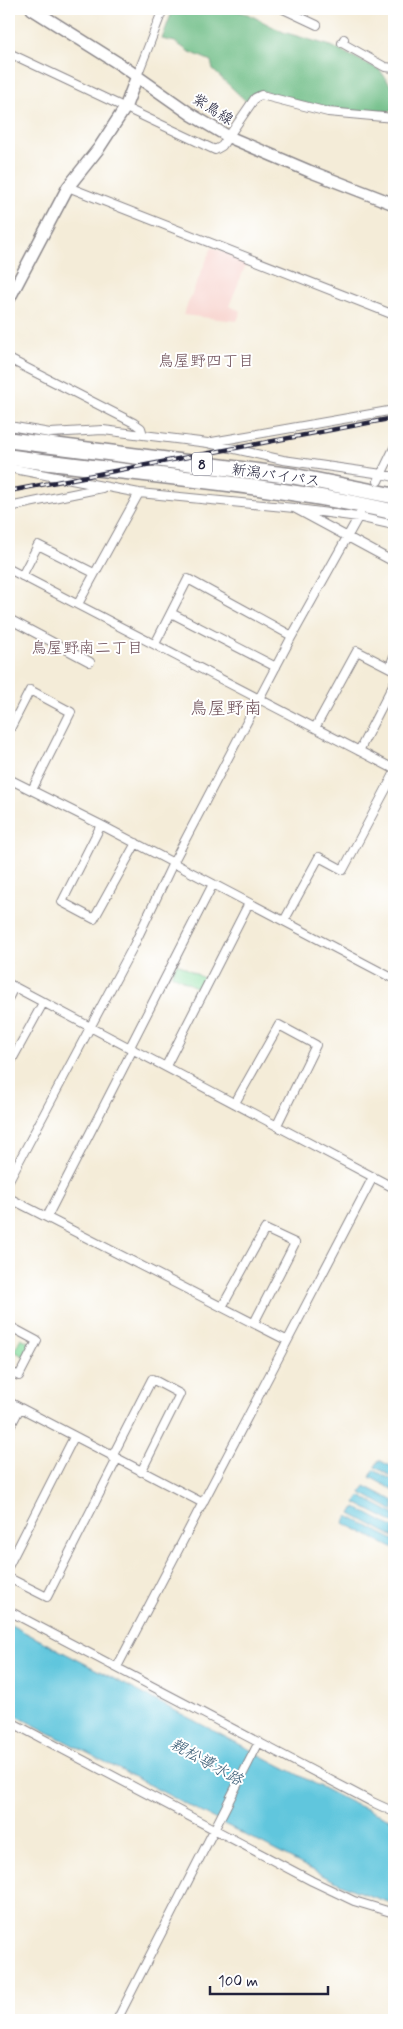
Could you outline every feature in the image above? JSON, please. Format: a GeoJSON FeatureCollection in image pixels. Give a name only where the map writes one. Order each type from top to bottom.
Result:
{"type":"FeatureCollection","features":[{"type":"Feature","properties":{"kind":"highway","name":"新潟バイパス"},"geometry":{"type":"LineString","coordinates":[[9,440],[293,476],[394,496]]}},
{"type":"Feature","properties":{"kind":"highway","name":"新潟バイパス"},"geometry":{"type":"LineString","coordinates":[[9,457],[282,491],[394,512]]}},
{"type":"Feature","properties":{"kind":"street","name":"紫鳥線"},"geometry":{"type":"LineString","coordinates":[[32,9],[137,76],[192,115],[229,137],[309,171],[394,203]]}},
{"type":"Feature","properties":{"kind":"street"},"geometry":{"type":"LineString","coordinates":[[9,299],[68,187],[100,148],[125,108],[163,9]]}},
{"type":"Feature","properties":{"kind":"street"},"geometry":{"type":"LineString","coordinates":[[283,9],[317,26]]}},
{"type":"Feature","properties":{"kind":"street"},"geometry":{"type":"LineString","coordinates":[[344,39],[342,42],[386,67],[394,68]]}},
{"type":"Feature","properties":{"kind":"street"},"geometry":{"type":"LineString","coordinates":[[9,53],[215,150],[222,146],[255,98],[261,95],[328,112],[394,118]]}},
{"type":"Feature","properties":{"kind":"street"},"geometry":{"type":"LineString","coordinates":[[68,187],[394,315]]}},
{"type":"Feature","properties":{"kind":"street"},"geometry":{"type":"LineString","coordinates":[[9,359],[134,423],[141,428],[143,435]]}},
{"type":"Feature","properties":{"kind":"street"},"geometry":{"type":"LineString","coordinates":[[208,443],[394,410]]}},
{"type":"Feature","properties":{"kind":"street"},"geometry":{"type":"LineString","coordinates":[[9,426],[50,433],[104,430],[208,443],[283,460],[380,477],[394,477]]}},
{"type":"Feature","properties":{"kind":"street"},"geometry":{"type":"LineString","coordinates":[[380,477],[394,448]]}},
{"type":"Feature","properties":{"kind":"street"},"geometry":{"type":"LineString","coordinates":[[9,468],[139,493],[231,500],[359,516],[394,525]]}},
{"type":"Feature","properties":{"kind":"street"},"geometry":{"type":"LineString","coordinates":[[9,507],[106,487]]}},
{"type":"Feature","properties":{"kind":"street"},"geometry":{"type":"LineString","coordinates":[[78,604],[139,493]]}},
{"type":"Feature","properties":{"kind":"street"},"geometry":{"type":"LineString","coordinates":[[294,508],[394,562]]}},
{"type":"Feature","properties":{"kind":"street"},"geometry":{"type":"LineString","coordinates":[[9,1180],[134,945],[173,864],[292,636],[359,516]]}},
{"type":"Feature","properties":{"kind":"street"},"geometry":{"type":"LineString","coordinates":[[22,576],[38,546],[94,573]]}},
{"type":"Feature","properties":{"kind":"street"},"geometry":{"type":"LineString","coordinates":[[9,568],[394,769]]}},
{"type":"Feature","properties":{"kind":"street"},"geometry":{"type":"LineString","coordinates":[[155,644],[188,578],[292,636]]}},
{"type":"Feature","properties":{"kind":"street"},"geometry":{"type":"LineString","coordinates":[[171,612],[276,667]]}},
{"type":"Feature","properties":{"kind":"street"},"geometry":{"type":"LineString","coordinates":[[9,619],[90,662]]}},
{"type":"Feature","properties":{"kind":"street"},"geometry":{"type":"LineString","coordinates":[[315,728],[357,651],[394,670]]}},
{"type":"Feature","properties":{"kind":"street"},"geometry":{"type":"LineString","coordinates":[[394,656],[392,661],[394,662]]}},
{"type":"Feature","properties":{"kind":"street"},"geometry":{"type":"LineString","coordinates":[[359,751],[394,683]]}},
{"type":"Feature","properties":{"kind":"street"},"geometry":{"type":"LineString","coordinates":[[9,731],[30,690],[71,712],[32,790]]}},
{"type":"Feature","properties":{"kind":"street"},"geometry":{"type":"LineString","coordinates":[[284,921],[319,857],[343,870],[394,774]]}},
{"type":"Feature","properties":{"kind":"street"},"geometry":{"type":"LineString","coordinates":[[9,779],[101,824],[173,864],[394,979]]}},
{"type":"Feature","properties":{"kind":"street"},"geometry":{"type":"LineString","coordinates":[[101,824],[62,902],[94,919],[136,843]]}},
{"type":"Feature","properties":{"kind":"street"},"geometry":{"type":"LineString","coordinates":[[47,1217],[212,884]]}},
{"type":"Feature","properties":{"kind":"street"},"geometry":{"type":"LineString","coordinates":[[166,1066],[249,903]]}},
{"type":"Feature","properties":{"kind":"street"},"geometry":{"type":"LineString","coordinates":[[9,997],[11,986],[132,1048],[394,1188]]}},
{"type":"Feature","properties":{"kind":"street"},"geometry":{"type":"LineString","coordinates":[[9,1065],[43,1003]]}},
{"type":"Feature","properties":{"kind":"street"},"geometry":{"type":"LineString","coordinates":[[235,1103],[279,1025],[316,1045],[277,1125]]}},
{"type":"Feature","properties":{"kind":"street"},"geometry":{"type":"LineString","coordinates":[[117,1667],[286,1340],[373,1177]]}},
{"type":"Feature","properties":{"kind":"street"},"geometry":{"type":"LineString","coordinates":[[9,1198],[286,1340]]}},
{"type":"Feature","properties":{"kind":"street"},"geometry":{"type":"LineString","coordinates":[[222,1307],[265,1228],[294,1243],[254,1323]]}},
{"type":"Feature","properties":{"kind":"street"},"geometry":{"type":"LineString","coordinates":[[9,1326],[37,1341],[19,1376],[9,1371]]}},
{"type":"Feature","properties":{"kind":"street"},"geometry":{"type":"LineString","coordinates":[[9,1578],[47,1597],[152,1379],[180,1394],[141,1472]]}},
{"type":"Feature","properties":{"kind":"street"},"geometry":{"type":"LineString","coordinates":[[9,1402],[203,1503]]}},
{"type":"Feature","properties":{"kind":"street"},"geometry":{"type":"LineString","coordinates":[[9,1429],[20,1408]]}},
{"type":"Feature","properties":{"kind":"street"},"geometry":{"type":"LineString","coordinates":[[9,1565],[74,1437]]}},
{"type":"Feature","properties":{"kind":"street"},"geometry":{"type":"LineString","coordinates":[[9,1611],[117,1667],[258,1746],[394,1812]]}},
{"type":"Feature","properties":{"kind":"street"},"geometry":{"type":"LineString","coordinates":[[9,1722],[354,1901],[394,1913]]}},
{"type":"Feature","properties":{"kind":"street"},"geometry":{"type":"LineString","coordinates":[[117,2020],[258,1746]]}},
{"type":"Feature","properties":{"kind":"shaded area"},"geometry":{"type":"Polygon","coordinates":[[[212,247],[248,260],[229,306],[241,311],[237,321],[183,315],[212,247]]]}},
{"type":"Feature","properties":{"kind":"green space"},"geometry":{"type":"Polygon","coordinates":[[[173,9],[229,9],[248,14],[283,32],[331,46],[380,70],[394,90],[394,111],[355,112],[315,106],[262,91],[254,94],[247,102],[213,70],[211,61],[188,51],[175,42],[162,39],[173,9]]]}},
{"type":"Feature","properties":{"kind":"green space"},"geometry":{"type":"Polygon","coordinates":[[[177,963],[205,979],[199,989],[171,974],[177,963]]]}},
{"type":"Feature","properties":{"kind":"green space"},"geometry":{"type":"Polygon","coordinates":[[[21,1338],[32,1344],[25,1357],[14,1351],[21,1338]]]}},
{"type":"Feature","properties":{"kind":"water"},"geometry":{"type":"Polygon","coordinates":[[[379,1460],[394,1468],[394,1478],[375,1467],[379,1460]]]}},
{"type":"Feature","properties":{"kind":"water"},"geometry":{"type":"Polygon","coordinates":[[[374,1470],[394,1481],[394,1490],[370,1477],[374,1470]]]}},
{"type":"Feature","properties":{"kind":"water"},"geometry":{"type":"Polygon","coordinates":[[[365,1486],[394,1501],[394,1511],[361,1493],[365,1486]]]}},
{"type":"Feature","properties":{"kind":"water"},"geometry":{"type":"Polygon","coordinates":[[[360,1496],[394,1514],[394,1523],[355,1503],[360,1496]]]}},
{"type":"Feature","properties":{"kind":"water"},"geometry":{"type":"Polygon","coordinates":[[[355,1507],[394,1528],[394,1537],[351,1514],[355,1507]]]}},
{"type":"Feature","properties":{"kind":"water"},"geometry":{"type":"Polygon","coordinates":[[[348,1516],[394,1540],[394,1549],[344,1523],[348,1516]]]}},
{"type":"Feature","properties":{"kind":"water","name":"親松導水路"},"geometry":{"type":"Polygon","coordinates":[[[9,1624],[352,1803],[394,1821],[394,1904],[354,1890],[326,1877],[9,1712],[9,1624]]]}},
{"type":"Feature","properties":{"kind":"railway"},"geometry":{"type":"LineString","coordinates":[[9,491],[394,418]]}},
{"type":"Feature","properties":{"kind":"district","name":"鳥屋野四丁目"},"geometry":{"type":"Point","coordinates":[206,360]}},
{"type":"Feature","properties":{"kind":"district","name":"鳥屋野南二丁目"},"geometry":{"type":"Point","coordinates":[87,647]}},
{"type":"Feature","properties":{"kind":"district","name":"鳥屋野南"},"geometry":{"type":"Point","coordinates":[226,708]}}]}
